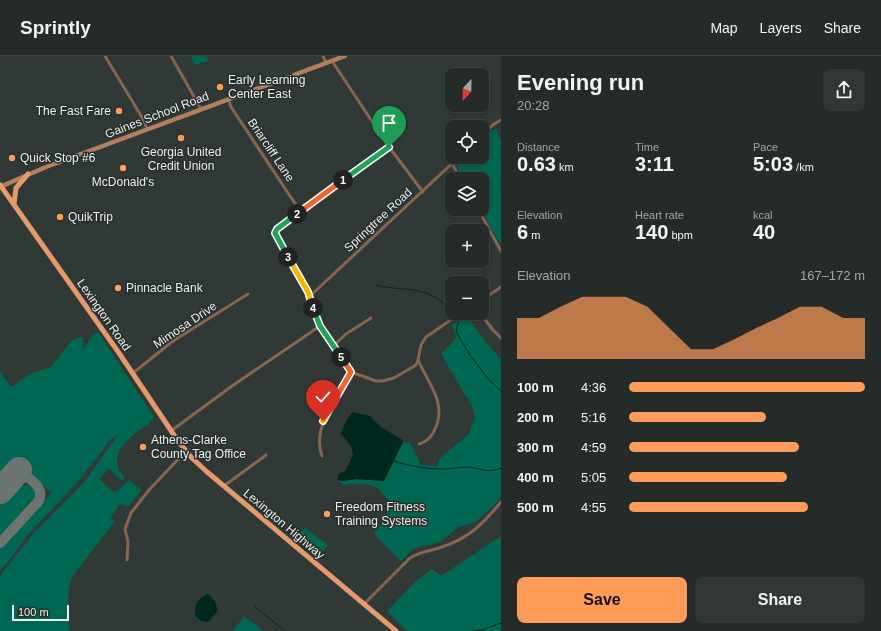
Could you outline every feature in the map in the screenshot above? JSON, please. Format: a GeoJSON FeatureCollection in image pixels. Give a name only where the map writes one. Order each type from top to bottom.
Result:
{"type":"FeatureCollection","features":[{"type":"Feature","properties":{"kind":"highway"},"geometry":{"type":"LineString","coordinates":[[14,204],[16,188],[28,174]]}},
{"type":"Feature","properties":{"kind":"highway","name":"Lexington Road"},"geometry":{"type":"LineString","coordinates":[[0,186],[133,373],[171,431],[191,457]]}},
{"type":"Feature","properties":{"kind":"highway","name":"Lexington Highway"},"geometry":{"type":"LineString","coordinates":[[191,457],[364,604]]}},
{"type":"Feature","properties":{"kind":"highway"},"geometry":{"type":"LineString","coordinates":[[364,604],[396,631]]}},
{"type":"Feature","properties":{"kind":"main road","name":"Gaines School Road"},"geometry":{"type":"LineString","coordinates":[[0,186],[147,129],[344,56]]}},
{"type":"Feature","properties":{"kind":"street"},"geometry":{"type":"LineString","coordinates":[[105,56],[143,119],[147,129]]}},
{"type":"Feature","properties":{"kind":"street"},"geometry":{"type":"LineString","coordinates":[[171,56],[201,109]]}},
{"type":"Feature","properties":{"kind":"street"},"geometry":{"type":"LineString","coordinates":[[323,56],[326,63]]}},
{"type":"Feature","properties":{"kind":"street"},"geometry":{"type":"LineString","coordinates":[[332,61],[389,147],[423,192]]}},
{"type":"Feature","properties":{"kind":"street","name":"Briarcliff Lane"},"geometry":{"type":"LineString","coordinates":[[228,99],[231,107],[300,211]]}},
{"type":"Feature","properties":{"kind":"street"},"geometry":{"type":"LineString","coordinates":[[489,129],[501,120]]}},
{"type":"Feature","properties":{"kind":"street"},"geometry":{"type":"LineString","coordinates":[[389,147],[300,211],[277,229],[275,233],[310,296],[310,300],[320,326],[351,372],[371,380],[386,381],[400,375],[416,365],[421,345],[426,338],[451,320]]}},
{"type":"Feature","properties":{"kind":"street"},"geometry":{"type":"LineString","coordinates":[[452,164],[457,172]]}},
{"type":"Feature","properties":{"kind":"street","name":"Springtree Road"},"geometry":{"type":"LineString","coordinates":[[310,296],[452,164]]}},
{"type":"Feature","properties":{"kind":"street"},"geometry":{"type":"LineString","coordinates":[[482,216],[501,250]]}},
{"type":"Feature","properties":{"kind":"street"},"geometry":{"type":"LineString","coordinates":[[489,295],[501,287]]}},
{"type":"Feature","properties":{"kind":"street","name":"Mimosa Drive"},"geometry":{"type":"LineString","coordinates":[[133,373],[173,341],[248,294]]}},
{"type":"Feature","properties":{"kind":"street"},"geometry":{"type":"LineString","coordinates":[[333,346],[346,334],[371,318]]}},
{"type":"Feature","properties":{"kind":"street"},"geometry":{"type":"LineString","coordinates":[[485,320],[501,338]]}},
{"type":"Feature","properties":{"kind":"street"},"geometry":{"type":"LineString","coordinates":[[171,431],[232,386],[320,326]]}},
{"type":"Feature","properties":{"kind":"street"},"geometry":{"type":"LineString","coordinates":[[418,360],[434,392],[439,410],[439,418],[434,431],[429,438],[419,444]]}},
{"type":"Feature","properties":{"kind":"street"},"geometry":{"type":"LineString","coordinates":[[322,456],[320,436],[321,425],[351,372]]}},
{"type":"Feature","properties":{"kind":"street"},"geometry":{"type":"LineString","coordinates":[[127,560],[128,542],[125,529],[131,513],[149,490],[186,452]]}},
{"type":"Feature","properties":{"kind":"street"},"geometry":{"type":"LineString","coordinates":[[224,486],[266,455]]}},
{"type":"Feature","properties":{"kind":"street"},"geometry":{"type":"LineString","coordinates":[[364,604],[415,554],[438,548],[464,538],[490,516],[501,502]]}},
{"type":"Feature","properties":{"kind":"green space"},"geometry":{"type":"Polygon","coordinates":[[[191,56],[208,56],[208,61],[194,65],[191,56]]]}},
{"type":"Feature","properties":{"kind":"green space"},"geometry":{"type":"Polygon","coordinates":[[[496,129],[501,140],[501,245],[484,216],[489,216],[489,172],[460,172],[456,165],[489,164],[489,132],[496,129]]]}},
{"type":"Feature","properties":{"kind":"green space"},"geometry":{"type":"Polygon","coordinates":[[[459,320],[470,320],[487,344],[501,359],[501,495],[498,501],[477,521],[457,528],[440,542],[413,549],[401,561],[374,534],[384,519],[390,504],[384,494],[372,486],[359,484],[343,485],[340,481],[356,479],[384,481],[403,442],[410,443],[421,465],[437,466],[440,458],[468,435],[475,418],[473,408],[441,354],[456,338],[452,325],[459,320]]]}},
{"type":"Feature","properties":{"kind":"green space"},"geometry":{"type":"Polygon","coordinates":[[[98,332],[154,417],[147,426],[145,426],[125,443],[118,454],[117,460],[119,468],[125,478],[122,481],[109,469],[99,479],[115,493],[129,480],[141,490],[128,507],[120,504],[110,518],[115,521],[72,577],[68,597],[70,631],[0,631],[0,576],[33,534],[85,481],[117,436],[109,441],[80,479],[26,537],[0,571],[0,548],[51,493],[14,459],[0,474],[0,371],[11,387],[30,374],[51,367],[72,340],[81,337],[83,338],[83,350],[92,336],[98,332]]]}},
{"type":"Feature","properties":{"kind":"green space"},"geometry":{"type":"Polygon","coordinates":[[[25,485],[30,486],[36,491],[36,499],[0,538],[0,505],[7,501],[18,489],[25,485]]]}},
{"type":"Feature","properties":{"kind":"green space"},"geometry":{"type":"Polygon","coordinates":[[[264,507],[279,518],[278,520],[264,510],[264,507]]]}},
{"type":"Feature","properties":{"kind":"green space"},"geometry":{"type":"Polygon","coordinates":[[[305,528],[328,545],[319,556],[298,538],[305,528]]]}},
{"type":"Feature","properties":{"kind":"green space"},"geometry":{"type":"Polygon","coordinates":[[[501,536],[501,631],[407,631],[387,611],[416,581],[432,569],[441,576],[501,536]]]}},
{"type":"Feature","properties":{"kind":"green space"},"geometry":{"type":"Polygon","coordinates":[[[244,616],[263,631],[233,631],[244,616]]]}},
{"type":"Feature","properties":{"kind":"shaded area"},"geometry":{"type":"Polygon","coordinates":[[[353,412],[370,416],[381,427],[401,439],[403,442],[384,481],[356,479],[344,481],[337,480],[338,475],[346,470],[353,454],[351,446],[341,434],[346,422],[353,412]]]}},
{"type":"Feature","properties":{"kind":"shaded area"},"geometry":{"type":"Polygon","coordinates":[[[208,594],[215,601],[218,611],[208,622],[201,621],[196,617],[195,610],[199,600],[208,594]]]}},
{"type":"Feature","properties":{"kind":"waterway"},"geometry":{"type":"LineString","coordinates":[[376,285],[426,293],[445,305]]}},
{"type":"Feature","properties":{"kind":"waterway"},"geometry":{"type":"LineString","coordinates":[[458,320],[456,332],[470,355],[489,380],[501,391]]}},
{"type":"Feature","properties":{"kind":"waterway"},"geometry":{"type":"LineString","coordinates":[[394,461],[412,466],[430,468],[446,469],[468,467],[489,471],[501,468]]}},
{"type":"Feature","properties":{"kind":"waterway"},"geometry":{"type":"LineString","coordinates":[[254,606],[285,631]]}},
{"type":"Feature","properties":{"kind":"waterway"},"geometry":{"type":"LineString","coordinates":[[474,631],[482,630],[501,623]]}},
{"type":"Feature","properties":{"kind":"taxiway"},"geometry":{"type":"LineString","coordinates":[[0,543],[38,502],[40,497],[39,488],[36,484],[19,470]]}},
{"type":"Feature","properties":{"kind":"runway"},"geometry":{"type":"LineString","coordinates":[[0,491],[19,470]]}},
{"type":"Feature","properties":{"kind":"place","name":"Early Learning Center East"},"geometry":{"type":"Point","coordinates":[220,87]}},
{"type":"Feature","properties":{"kind":"place","name":"The Fast Fare"},"geometry":{"type":"Point","coordinates":[119,111]}},
{"type":"Feature","properties":{"kind":"place","name":"Georgia United Credit Union"},"geometry":{"type":"Point","coordinates":[181,138]}},
{"type":"Feature","properties":{"kind":"place","name":"Quick Stop #6"},"geometry":{"type":"Point","coordinates":[12,158]}},
{"type":"Feature","properties":{"kind":"place","name":"McDonald's"},"geometry":{"type":"Point","coordinates":[123,168]}},
{"type":"Feature","properties":{"kind":"place","name":"QuikTrip"},"geometry":{"type":"Point","coordinates":[60,217]}},
{"type":"Feature","properties":{"kind":"place","name":"Pinnacle Bank"},"geometry":{"type":"Point","coordinates":[118,288]}},
{"type":"Feature","properties":{"kind":"place","name":"Athens-Clarke County Tag Office"},"geometry":{"type":"Point","coordinates":[143,447]}},
{"type":"Feature","properties":{"kind":"place","name":"Freedom Fitness Training Systems"},"geometry":{"type":"Point","coordinates":[327,514]}},
{"type":"Feature","properties":{"kind":"route"},"geometry":{"type":"LineString","coordinates":[[323,421],[351,372],[320,326],[310,300],[310,296],[275,233],[277,229],[288,220],[389,147]]}}]}
